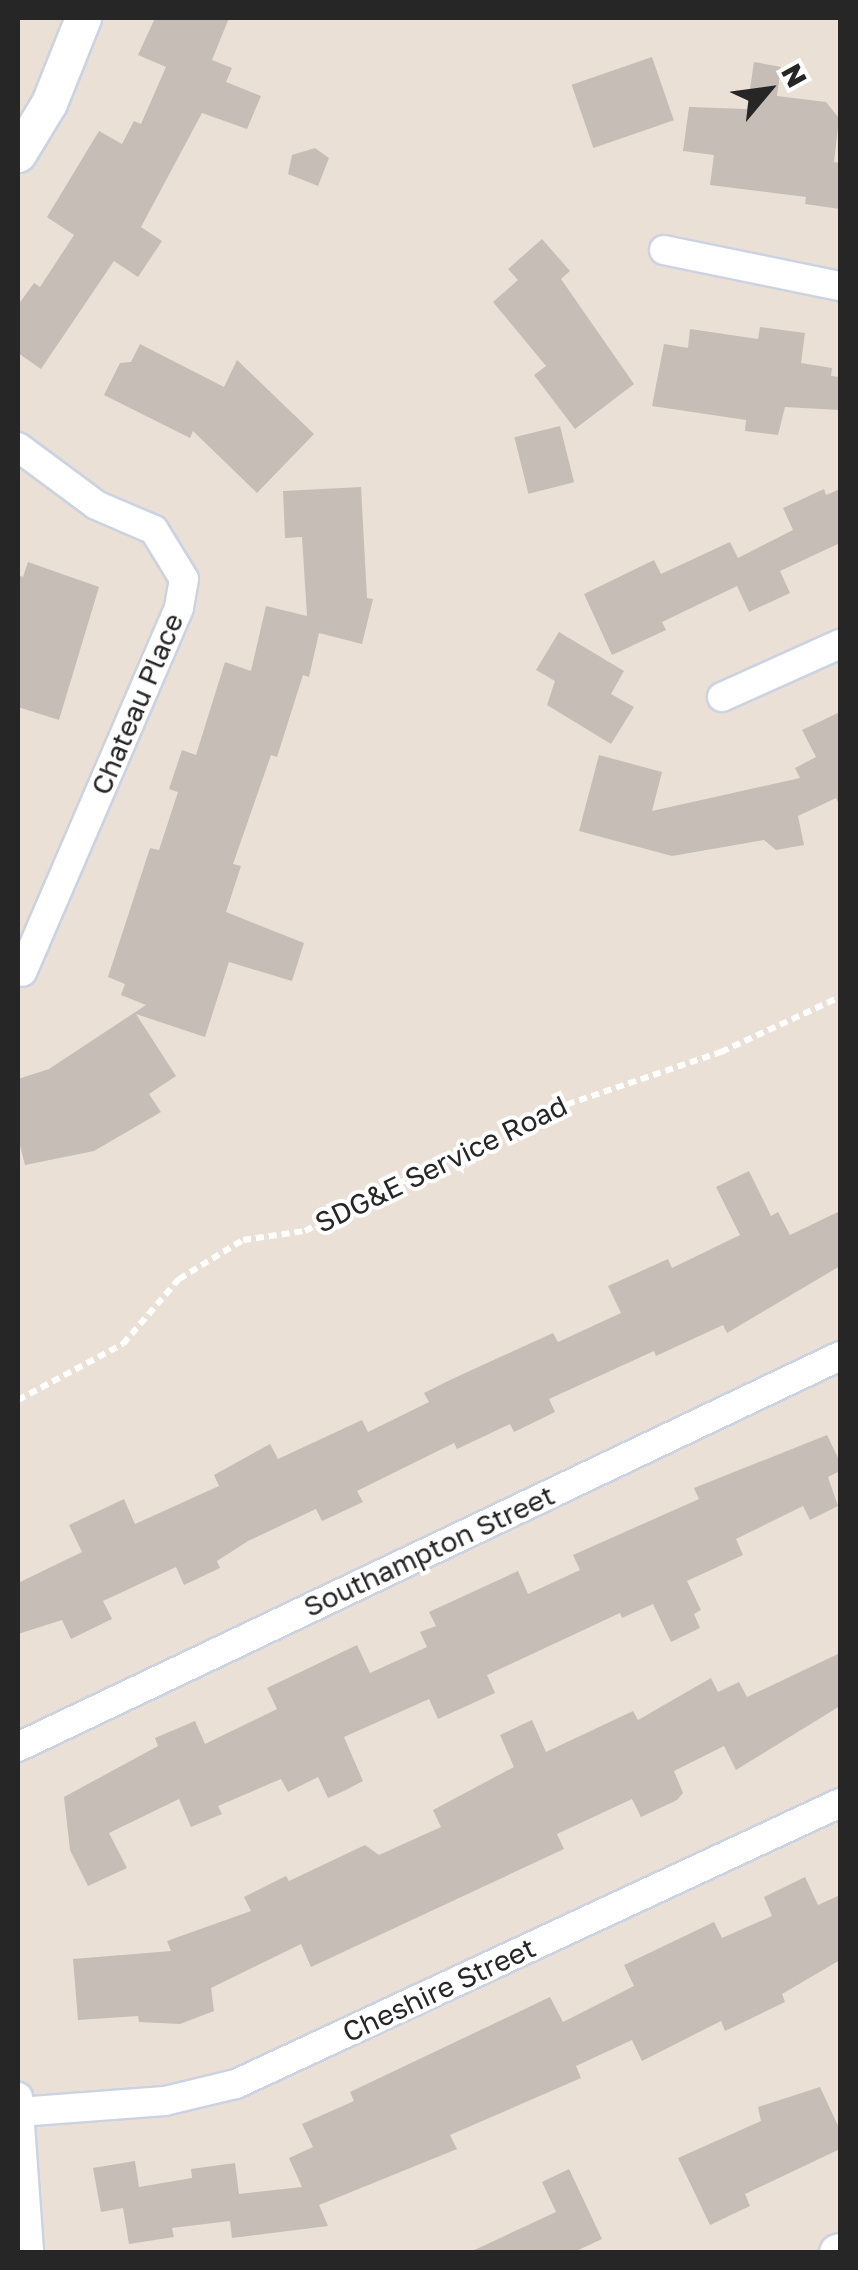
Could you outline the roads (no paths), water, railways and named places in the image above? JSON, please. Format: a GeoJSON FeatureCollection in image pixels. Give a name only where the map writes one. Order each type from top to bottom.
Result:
{"type":"FeatureCollection","features":[{"type":"Feature","properties":{"kind":"street"},"geometry":{"type":"LineString","coordinates":[[18,154],[49,103],[83,18]]}},
{"type":"Feature","properties":{"kind":"street"},"geometry":{"type":"LineString","coordinates":[[664,250],[840,286]]}},
{"type":"Feature","properties":{"kind":"street","name":"Chateau Place"},"geometry":{"type":"LineString","coordinates":[[18,447],[96,505],[154,530],[184,579],[179,608],[22,972]]}},
{"type":"Feature","properties":{"kind":"street"},"geometry":{"type":"LineString","coordinates":[[722,697],[840,644]]}},
{"type":"Feature","properties":{"kind":"street","name":"Southampton Street"},"geometry":{"type":"LineString","coordinates":[[18,1747],[840,1356]]}},
{"type":"Feature","properties":{"kind":"street","name":"Cheshire Street"},"geometry":{"type":"LineString","coordinates":[[19,2112],[165,2101],[236,2084],[840,1804]]}},
{"type":"Feature","properties":{"kind":"street"},"geometry":{"type":"LineString","coordinates":[[18,2097],[29,2252]]}}]}
